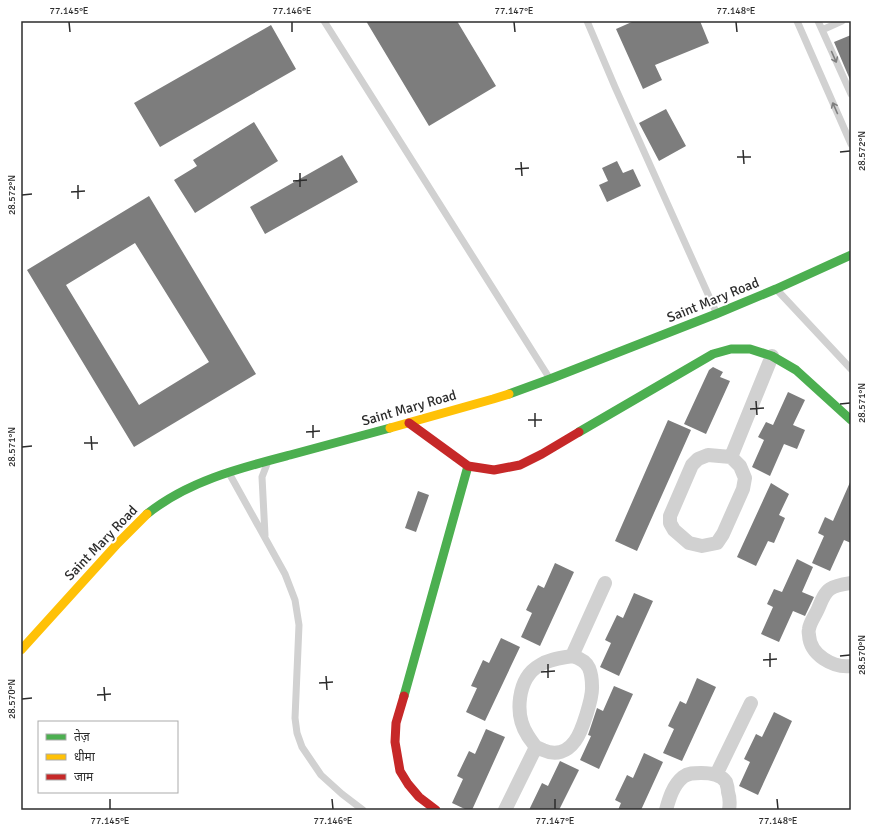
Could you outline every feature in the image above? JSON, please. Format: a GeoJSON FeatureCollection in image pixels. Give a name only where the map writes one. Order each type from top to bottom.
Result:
{"type":"FeatureCollection","features":[{"type":"Feature","properties":{"kind":"street","name":"Saint Mary Road"},"geometry":{"type":"LineString","coordinates":[[21,650],[110,552],[142,520],[162,503],[184,490],[228,472],[493,399],[550,379],[716,314],[851,255]]}},
{"type":"Feature","properties":{"kind":"street"},"geometry":{"type":"LineString","coordinates":[[409,423],[468,466],[494,470],[520,465],[542,454],[713,354],[730,349],[750,349],[772,356],[796,370],[851,420]]}},
{"type":"Feature","properties":{"kind":"street"},"geometry":{"type":"LineString","coordinates":[[731,458],[772,356]]}},
{"type":"Feature","properties":{"kind":"street"},"geometry":{"type":"LineString","coordinates":[[708,455],[731,458],[740,466],[745,478],[743,489],[723,534],[717,543],[702,546],[689,543],[674,530],[670,523],[670,516],[692,465],[698,459],[708,455]]}},
{"type":"Feature","properties":{"kind":"street"},"geometry":{"type":"LineString","coordinates":[[436,810],[419,797],[408,784],[400,771],[395,742],[396,724],[468,466]]}},
{"type":"Feature","properties":{"kind":"street"},"geometry":{"type":"LineString","coordinates":[[572,656],[605,583]]}},
{"type":"Feature","properties":{"kind":"street"},"geometry":{"type":"LineString","coordinates":[[851,583],[829,589],[825,594],[808,630],[809,641],[820,657],[828,662],[844,667],[851,666]]}},
{"type":"Feature","properties":{"kind":"street"},"geometry":{"type":"LineString","coordinates":[[572,656],[582,659],[589,666],[592,687],[589,704],[576,740],[565,751],[551,753],[536,747],[527,734],[521,720],[520,694],[524,682],[532,671],[540,664],[572,656]]}},
{"type":"Feature","properties":{"kind":"street"},"geometry":{"type":"LineString","coordinates":[[716,775],[751,703]]}},
{"type":"Feature","properties":{"kind":"street"},"geometry":{"type":"LineString","coordinates":[[505,810],[536,747]]}},
{"type":"Feature","properties":{"kind":"street"},"geometry":{"type":"LineString","coordinates":[[666,810],[672,792],[677,784],[688,774],[695,773],[716,775],[726,782],[730,796],[729,810]]}},
{"type":"Feature","properties":{"kind":"lane"},"geometry":{"type":"LineString","coordinates":[[324,21],[550,379]]}},
{"type":"Feature","properties":{"kind":"lane"},"geometry":{"type":"LineString","coordinates":[[587,21],[716,314]]}},
{"type":"Feature","properties":{"kind":"lane"},"geometry":{"type":"LineString","coordinates":[[797,21],[851,144]]}},
{"type":"Feature","properties":{"kind":"lane"},"geometry":{"type":"LineString","coordinates":[[818,21],[851,94]]}},
{"type":"Feature","properties":{"kind":"lane"},"geometry":{"type":"LineString","coordinates":[[822,30],[842,21]]}},
{"type":"Feature","properties":{"kind":"lane"},"geometry":{"type":"LineString","coordinates":[[776,289],[851,369]]}},
{"type":"Feature","properties":{"kind":"lane"},"geometry":{"type":"LineString","coordinates":[[265,538],[262,477],[269,460]]}},
{"type":"Feature","properties":{"kind":"lane"},"geometry":{"type":"LineString","coordinates":[[228,472],[285,574],[295,600],[298,625],[295,718],[297,733],[302,747],[321,774],[342,794],[363,810]]}},
{"type":"Feature","properties":{"kind":"building"},"geometry":{"type":"Polygon","coordinates":[[[366,21],[457,21],[496,86],[429,126],[366,21]]]}},
{"type":"Feature","properties":{"kind":"building"},"geometry":{"type":"Polygon","coordinates":[[[634,21],[700,21],[709,43],[655,65],[662,80],[643,89],[616,29],[634,21]]]}},
{"type":"Feature","properties":{"kind":"building"},"geometry":{"type":"Polygon","coordinates":[[[271,25],[296,69],[160,147],[134,103],[271,25]]]}},
{"type":"Feature","properties":{"kind":"building"},"geometry":{"type":"Polygon","coordinates":[[[851,35],[851,82],[834,42],[851,35]]]}},
{"type":"Feature","properties":{"kind":"building"},"geometry":{"type":"Polygon","coordinates":[[[666,109],[686,146],[659,161],[639,123],[666,109]]]}},
{"type":"Feature","properties":{"kind":"building"},"geometry":{"type":"Polygon","coordinates":[[[254,122],[278,161],[195,213],[174,180],[197,166],[193,160],[254,122]]]}},
{"type":"Feature","properties":{"kind":"building"},"geometry":{"type":"Polygon","coordinates":[[[342,155],[358,182],[265,234],[250,207],[342,155]]]}},
{"type":"Feature","properties":{"kind":"building"},"geometry":{"type":"Polygon","coordinates":[[[617,161],[623,173],[633,169],[641,186],[607,202],[599,185],[608,181],[602,168],[617,161]]]}},
{"type":"Feature","properties":{"kind":"building"},"geometry":{"type":"Polygon","coordinates":[[[149,196],[256,374],[134,447],[27,270],[149,196]],[[135,243],[66,285],[139,405],[209,362],[135,243]]]}},
{"type":"Feature","properties":{"kind":"building"},"geometry":{"type":"Polygon","coordinates":[[[713,367],[723,372],[720,377],[730,381],[706,434],[684,424],[709,370],[713,367]]]}},
{"type":"Feature","properties":{"kind":"building"},"geometry":{"type":"Polygon","coordinates":[[[788,392],[805,400],[793,425],[805,430],[797,449],[784,444],[770,476],[752,467],[764,440],[758,437],[766,422],[773,425],[788,392]]]}},
{"type":"Feature","properties":{"kind":"building"},"geometry":{"type":"Polygon","coordinates":[[[668,420],[691,430],[637,551],[615,541],[668,420]]]}},
{"type":"Feature","properties":{"kind":"building"},"geometry":{"type":"Polygon","coordinates":[[[851,480],[851,543],[844,540],[830,571],[812,563],[824,536],[818,533],[825,517],[833,521],[851,480]]]}},
{"type":"Feature","properties":{"kind":"building"},"geometry":{"type":"Polygon","coordinates":[[[771,483],[789,494],[779,515],[785,518],[774,543],[768,541],[756,566],[737,557],[771,483]]]}},
{"type":"Feature","properties":{"kind":"building"},"geometry":{"type":"Polygon","coordinates":[[[418,491],[429,495],[416,532],[405,528],[418,491]]]}},
{"type":"Feature","properties":{"kind":"building"},"geometry":{"type":"Polygon","coordinates":[[[797,559],[813,567],[802,592],[814,597],[805,616],[793,611],[779,642],[761,634],[773,607],[767,604],[774,589],[782,592],[797,559]]]}},
{"type":"Feature","properties":{"kind":"building"},"geometry":{"type":"Polygon","coordinates":[[[555,563],[574,572],[540,646],[521,637],[532,613],[526,610],[538,585],[544,588],[555,563]]]}},
{"type":"Feature","properties":{"kind":"building"},"geometry":{"type":"Polygon","coordinates":[[[634,593],[653,601],[619,676],[600,667],[611,643],[605,640],[617,615],[623,618],[634,593]]]}},
{"type":"Feature","properties":{"kind":"building"},"geometry":{"type":"Polygon","coordinates":[[[501,638],[520,647],[485,721],[466,712],[477,688],[471,686],[483,660],[489,663],[501,638]]]}},
{"type":"Feature","properties":{"kind":"building"},"geometry":{"type":"Polygon","coordinates":[[[697,678],[716,687],[682,761],[663,753],[674,729],[668,726],[680,701],[686,704],[697,678]]]}},
{"type":"Feature","properties":{"kind":"building"},"geometry":{"type":"Polygon","coordinates":[[[614,686],[633,694],[599,769],[580,760],[591,736],[588,735],[597,708],[603,711],[614,686]]]}},
{"type":"Feature","properties":{"kind":"building"},"geometry":{"type":"Polygon","coordinates":[[[774,712],[792,721],[758,795],[739,786],[750,762],[744,759],[756,734],[762,737],[774,712]]]}},
{"type":"Feature","properties":{"kind":"building"},"geometry":{"type":"Polygon","coordinates":[[[486,729],[505,737],[472,810],[467,810],[452,803],[463,779],[457,776],[469,751],[475,754],[486,729]]]}},
{"type":"Feature","properties":{"kind":"building"},"geometry":{"type":"Polygon","coordinates":[[[644,753],[663,762],[641,810],[618,810],[621,803],[615,800],[627,775],[633,778],[644,753]]]}},
{"type":"Feature","properties":{"kind":"building"},"geometry":{"type":"Polygon","coordinates":[[[560,761],[579,770],[559,810],[529,810],[542,783],[548,786],[560,761]]]}},
{"type":"Feature","properties":{"kind":"traffic: fast"},"geometry":{"type":"LineString","coordinates":[[509,394],[716,314],[851,255]]}},
{"type":"Feature","properties":{"kind":"traffic: fast"},"geometry":{"type":"LineString","coordinates":[[579,432],[713,354],[731,349],[750,349],[772,356],[796,370],[851,420]]}},
{"type":"Feature","properties":{"kind":"traffic: fast"},"geometry":{"type":"LineString","coordinates":[[147,514],[180,493],[215,477],[252,465],[390,428]]}},
{"type":"Feature","properties":{"kind":"traffic: fast"},"geometry":{"type":"LineString","coordinates":[[404,696],[468,466]]}},
{"type":"Feature","properties":{"kind":"traffic: slow"},"geometry":{"type":"LineString","coordinates":[[390,428],[509,394]]}},
{"type":"Feature","properties":{"kind":"traffic: slow"},"geometry":{"type":"LineString","coordinates":[[21,650],[118,543],[147,514]]}},
{"type":"Feature","properties":{"kind":"traffic: jam"},"geometry":{"type":"LineString","coordinates":[[409,423],[468,466],[494,470],[520,465],[579,432]]}},
{"type":"Feature","properties":{"kind":"traffic: jam"},"geometry":{"type":"LineString","coordinates":[[404,696],[396,723],[395,742],[400,771],[408,784],[419,797],[436,810]]}}]}
